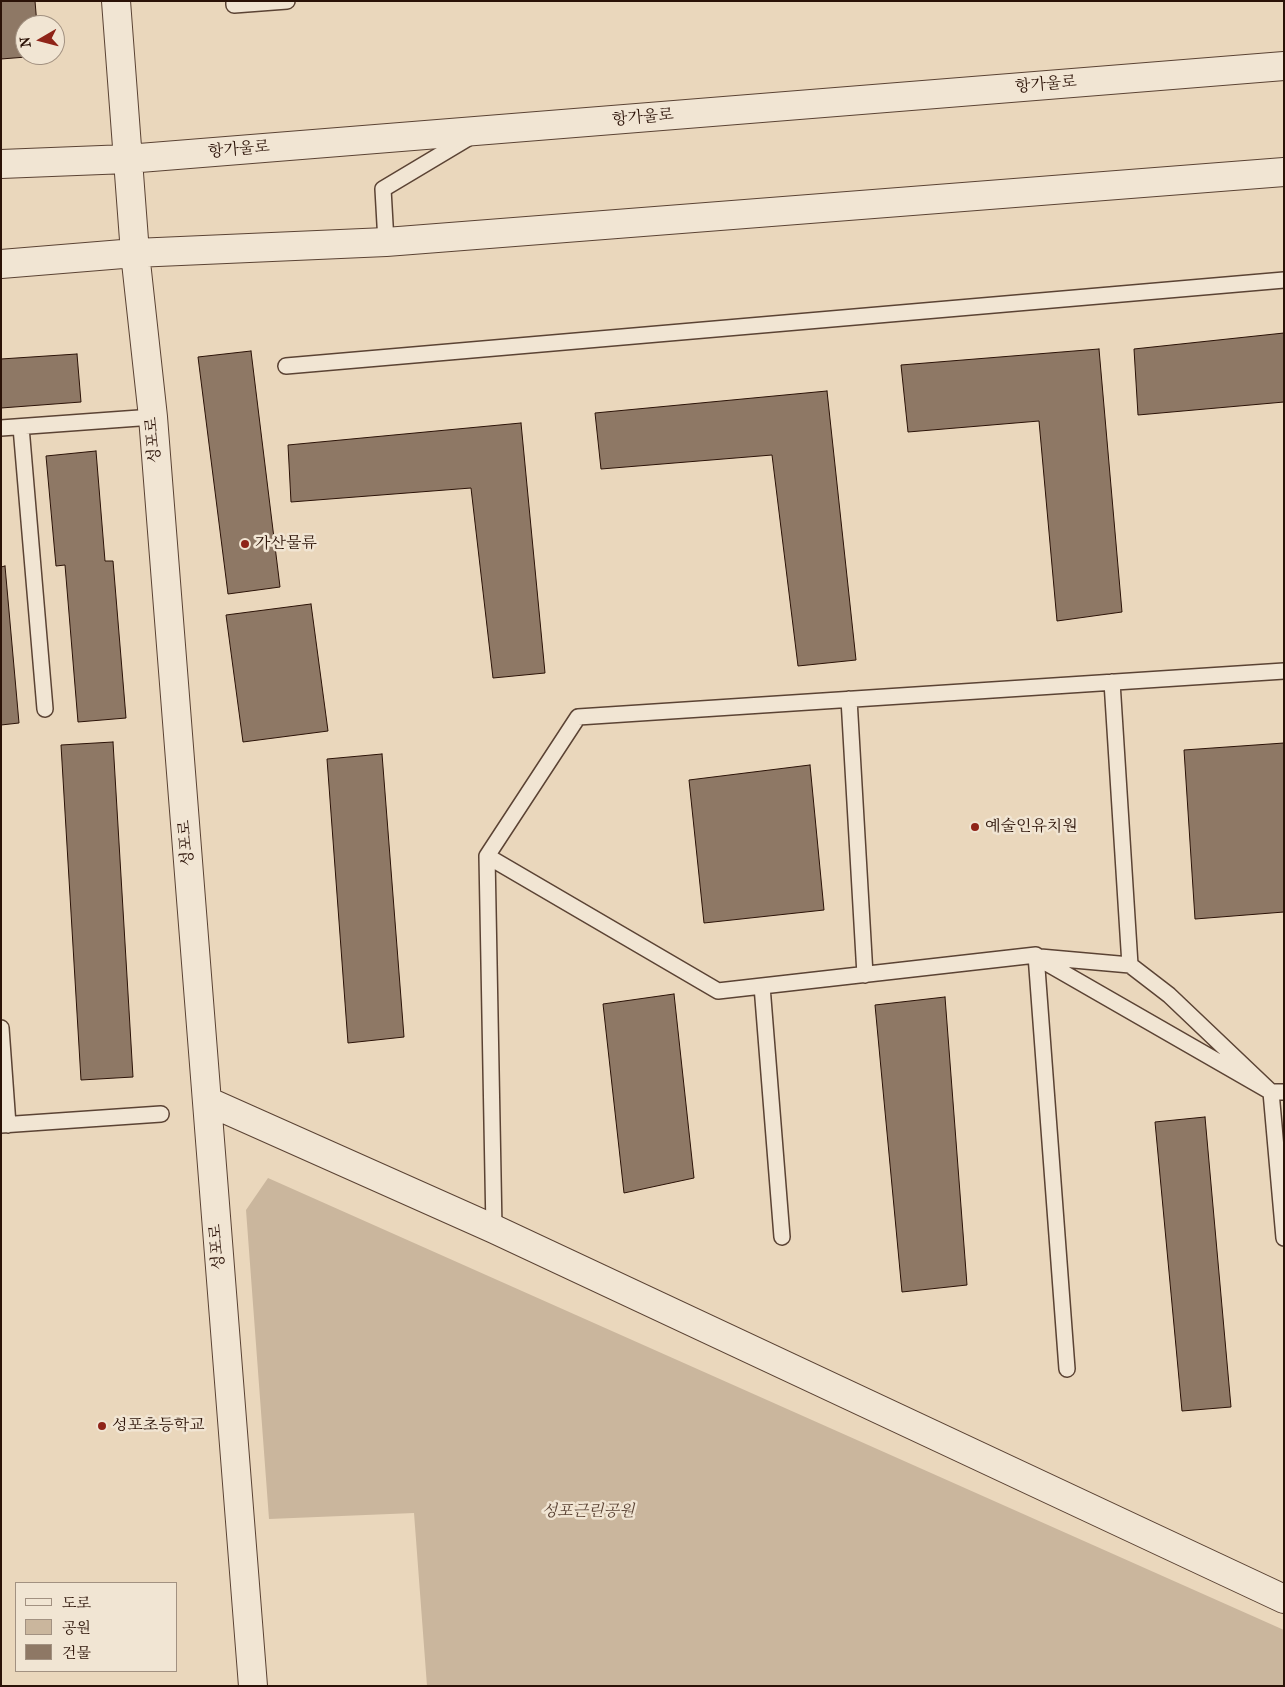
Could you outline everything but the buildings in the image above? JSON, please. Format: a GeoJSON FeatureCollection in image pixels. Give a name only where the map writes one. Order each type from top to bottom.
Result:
{"type":"FeatureCollection","features":[{"type":"Feature","properties":{"kind":"street","name":"성포로"},"geometry":{"type":"LineString","coordinates":[[116,1],[134,253],[153,417],[253,1686]]}},
{"type":"Feature","properties":{"kind":"street","name":"항가울로"},"geometry":{"type":"LineString","coordinates":[[1,164],[127,159],[1284,66]]}},
{"type":"Feature","properties":{"kind":"street"},"geometry":{"type":"LineString","coordinates":[[1,264],[134,253],[386,242],[1284,172]]}},
{"type":"Feature","properties":{"kind":"street"},"geometry":{"type":"LineString","coordinates":[[207,1101],[494,1229],[1284,1599]]}},
{"type":"Feature","properties":{"kind":"lane"},"geometry":{"type":"LineString","coordinates":[[234,1],[234,5],[288,1]]}},
{"type":"Feature","properties":{"kind":"lane"},"geometry":{"type":"LineString","coordinates":[[386,242],[382,189],[480,131]]}},
{"type":"Feature","properties":{"kind":"lane"},"geometry":{"type":"LineString","coordinates":[[286,366],[1284,280]]}},
{"type":"Feature","properties":{"kind":"lane"},"geometry":{"type":"LineString","coordinates":[[1,428],[153,417]]}},
{"type":"Feature","properties":{"kind":"lane"},"geometry":{"type":"LineString","coordinates":[[22,427],[45,709]]}},
{"type":"Feature","properties":{"kind":"lane"},"geometry":{"type":"LineString","coordinates":[[494,1229],[487,856],[578,717],[1284,671]]}},
{"type":"Feature","properties":{"kind":"lane"},"geometry":{"type":"LineString","coordinates":[[1112,682],[1130,965]]}},
{"type":"Feature","properties":{"kind":"lane"},"geometry":{"type":"LineString","coordinates":[[849,699],[865,975]]}},
{"type":"Feature","properties":{"kind":"lane"},"geometry":{"type":"LineString","coordinates":[[487,856],[718,991],[1036,957],[1130,965],[1169,995],[1278,1092],[1284,1238]]}},
{"type":"Feature","properties":{"kind":"lane"},"geometry":{"type":"LineString","coordinates":[[1036,957],[1278,1092]]}},
{"type":"Feature","properties":{"kind":"lane"},"geometry":{"type":"LineString","coordinates":[[1036,957],[1067,1369]]}},
{"type":"Feature","properties":{"kind":"lane"},"geometry":{"type":"LineString","coordinates":[[762,986],[782,1236]]}},
{"type":"Feature","properties":{"kind":"lane"},"geometry":{"type":"LineString","coordinates":[[1,1028],[5,1125],[160,1114]]}},
{"type":"Feature","properties":{"kind":"green space","name":"성포근린공원"},"geometry":{"type":"Polygon","coordinates":[[[268,1178],[1284,1630],[1284,1686],[427,1686],[414,1513],[269,1519],[246,1210],[268,1178]]]}},
{"type":"Feature","properties":{"kind":"place","name":"가산물류"},"geometry":{"type":"Point","coordinates":[245,544]}},
{"type":"Feature","properties":{"kind":"place","name":"예술인유치원"},"geometry":{"type":"Point","coordinates":[975,827]}},
{"type":"Feature","properties":{"kind":"place","name":"성포초등학교"},"geometry":{"type":"Point","coordinates":[102,1426]}}]}
